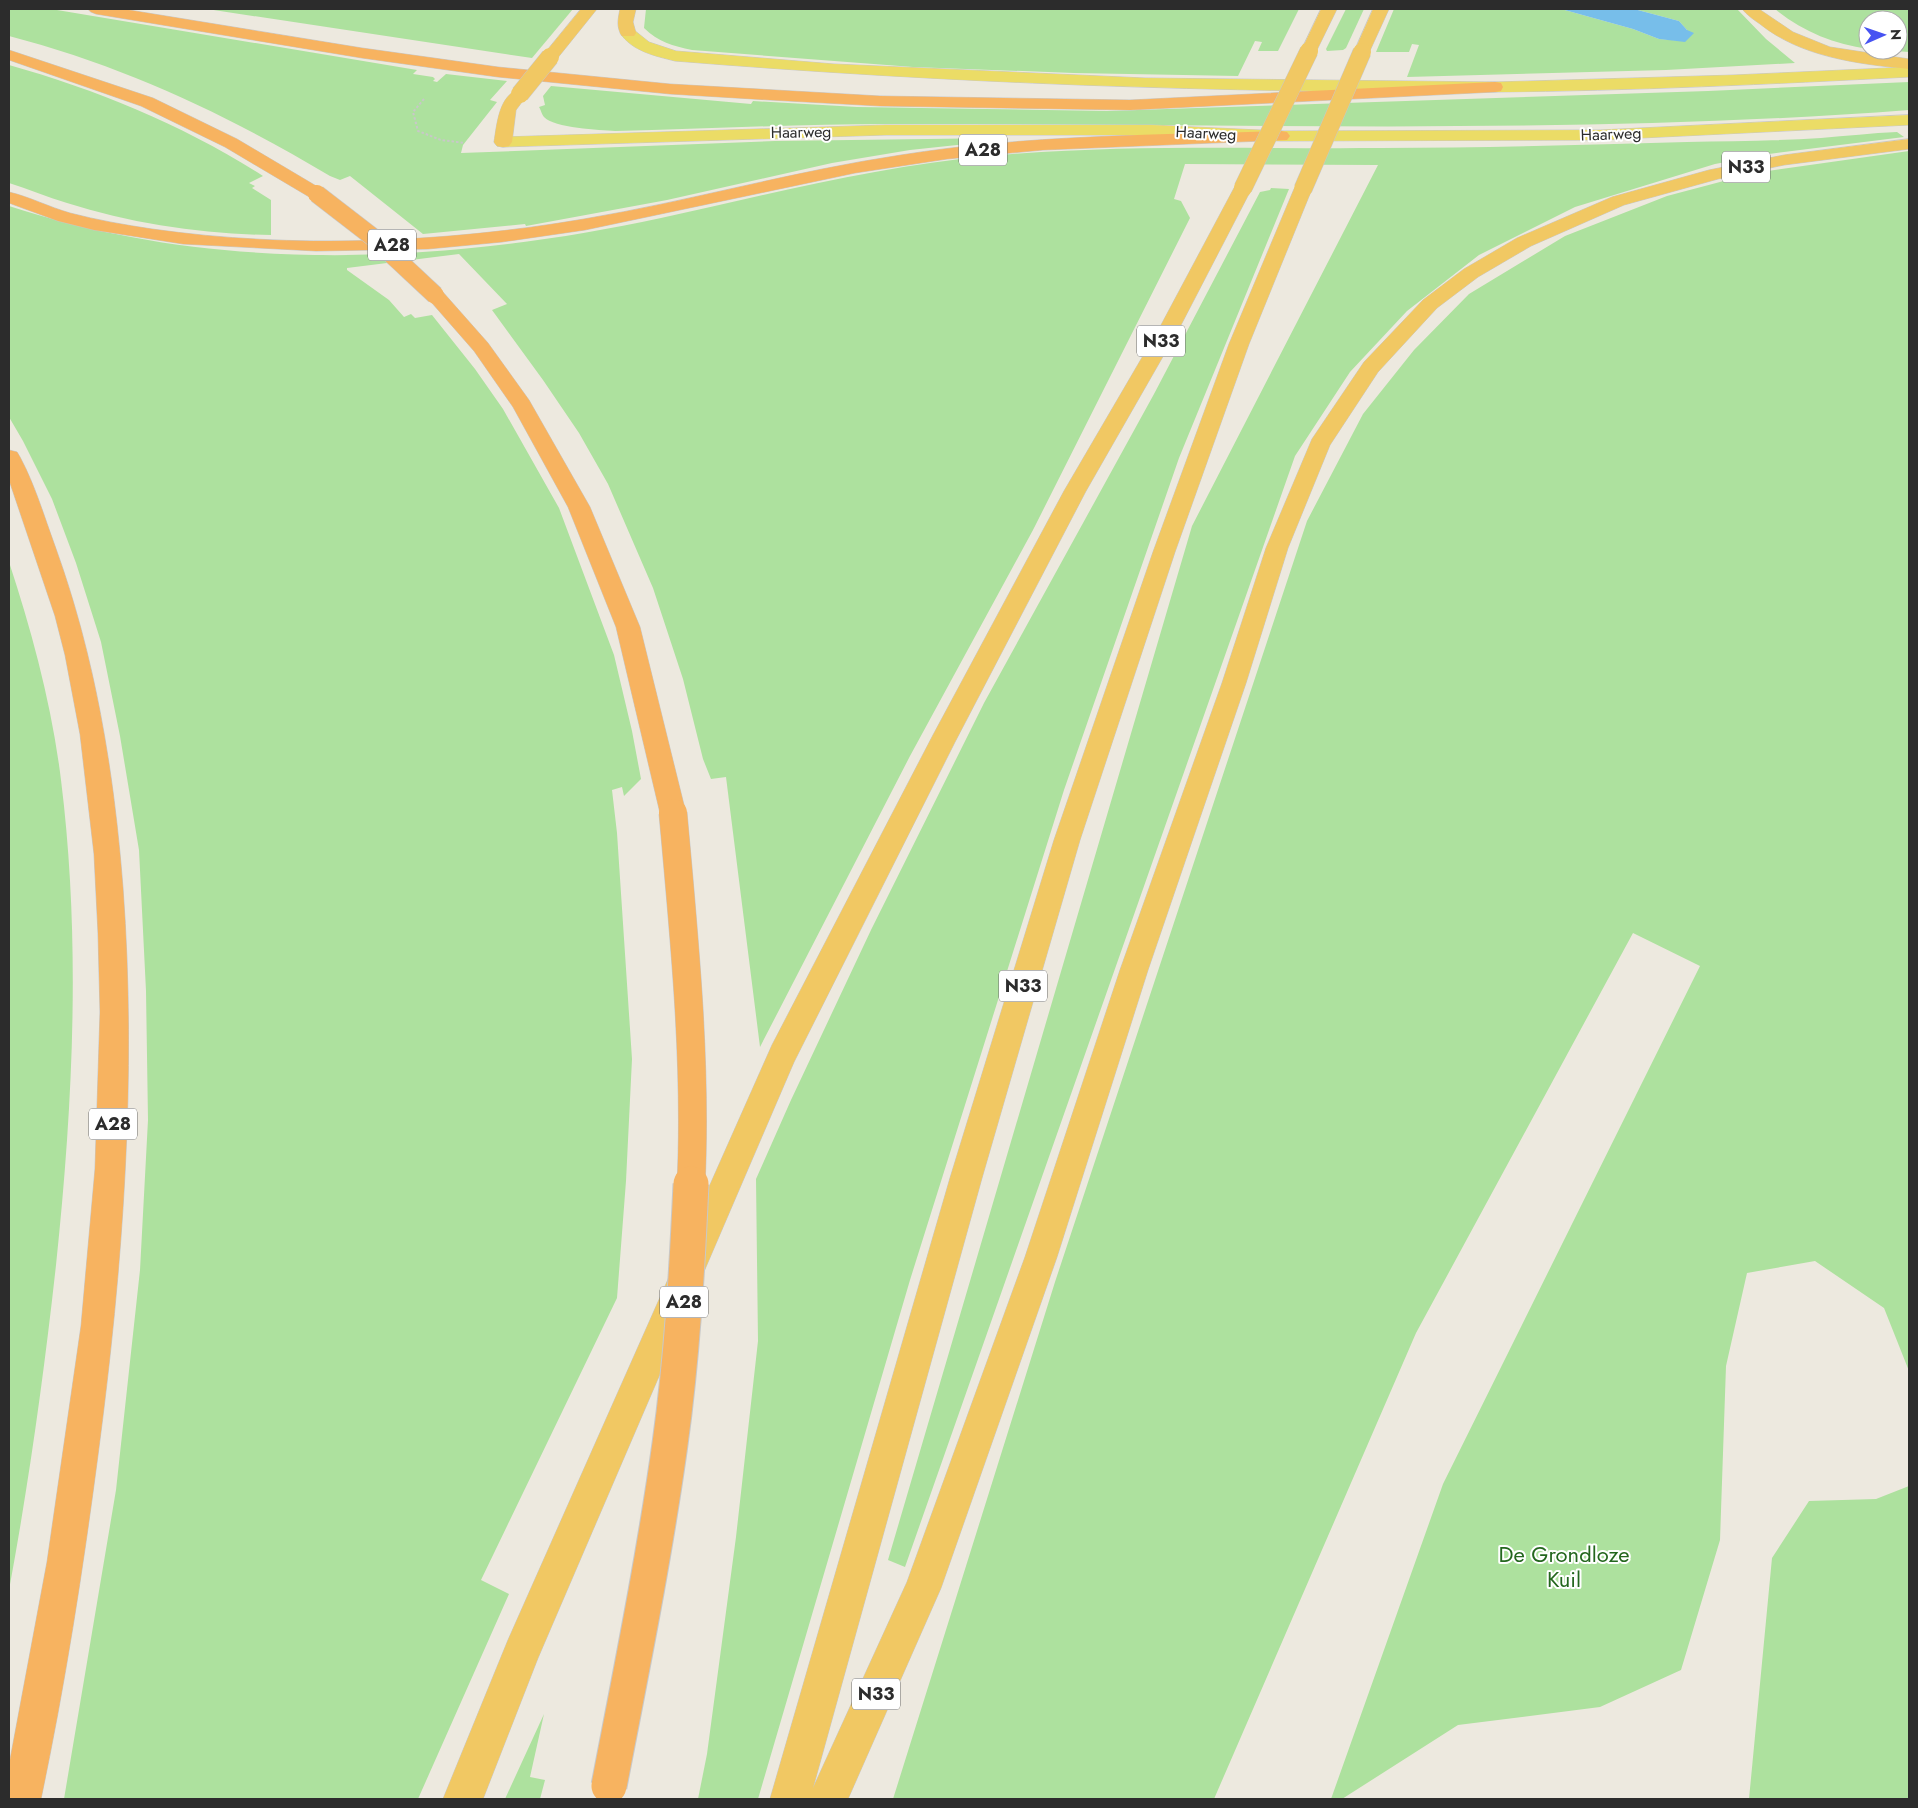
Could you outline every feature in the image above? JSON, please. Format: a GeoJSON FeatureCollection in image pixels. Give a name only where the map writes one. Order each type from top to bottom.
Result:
{"type":"FeatureCollection","features":[{"type":"Feature","properties":{"kind":"highway"},"geometry":{"type":"LineString","coordinates":[[96,9],[362,53],[498,72],[651,87],[770,95],[880,101],[1130,105],[1495,87]]}},
{"type":"Feature","properties":{"kind":"highway"},"geometry":{"type":"LineString","coordinates":[[503,142],[508,110],[589,9]]}},
{"type":"Feature","properties":{"kind":"highway"},"geometry":{"type":"LineString","coordinates":[[628,9],[625,22],[628,33]]}},
{"type":"Feature","properties":{"kind":"highway","name":"N33"},"geometry":{"type":"LineString","coordinates":[[463,1799],[520,1653],[782,1055],[942,742],[1070,499],[1171,325],[1243,188],[1330,9]]}},
{"type":"Feature","properties":{"kind":"highway","name":"N33"},"geometry":{"type":"LineString","coordinates":[[790,1799],[963,1188],[1067,840],[1164,552],[1239,344],[1303,189],[1381,9]]}},
{"type":"Feature","properties":{"kind":"highway"},"geometry":{"type":"LineString","coordinates":[[1750,9],[1765,22],[1784,34],[1810,46],[1835,54],[1909,64]]}},
{"type":"Feature","properties":{"kind":"highway","name":"A28"},"geometry":{"type":"LineString","coordinates":[[9,55],[147,102],[231,143],[317,194],[374,238],[435,295],[481,347],[522,405],[579,507],[628,627],[673,813],[687,962],[693,1138],[686,1283],[668,1453],[643,1612],[607,1793]]}},
{"type":"Feature","properties":{"kind":"highway","name":"A28"},"geometry":{"type":"LineString","coordinates":[[9,197],[53,214],[184,240],[281,245],[367,246],[447,243],[542,232],[631,216],[816,175],[903,160],[981,150],[1281,136]]}},
{"type":"Feature","properties":{"kind":"highway","name":"N33"},"geometry":{"type":"LineString","coordinates":[[828,1799],[923,1588],[1041,1257],[1134,970],[1234,683],[1277,548],[1320,444],[1330,428],[1371,366],[1430,304],[1470,273],[1524,242],[1618,201],[1715,174],[1784,160],[1909,144]]}},
{"type":"Feature","properties":{"kind":"highway","name":"A28"},"geometry":{"type":"LineString","coordinates":[[9,457],[53,570],[73,637],[89,713],[103,802],[112,904],[116,1017],[105,1263],[89,1406],[64,1573],[20,1799]]}},
{"type":"Feature","properties":{"kind":"main road"},"geometry":{"type":"LineString","coordinates":[[628,33],[636,42],[675,56],[834,69],[1145,83],[1495,87],[1734,80],[1909,72]]}},
{"type":"Feature","properties":{"kind":"main road","name":"Haarweg"},"geometry":{"type":"LineString","coordinates":[[503,142],[886,130],[1152,130],[1281,136],[1600,135],[1909,120]]}},
{"type":"Feature","properties":{"kind":"path"},"geometry":{"type":"LineString","coordinates":[[427,96],[413,112],[418,131],[430,138],[453,143],[503,142]]}},
{"type":"Feature","properties":{"kind":"green space"},"geometry":{"type":"Polygon","coordinates":[[[9,9],[51,9],[417,70],[413,74],[433,77],[435,79],[433,81],[437,82],[446,74],[507,81],[490,100],[497,102],[463,145],[461,153],[775,141],[1003,138],[1004,140],[910,150],[832,163],[667,200],[526,226],[525,224],[423,234],[350,176],[340,180],[330,176],[214,113],[134,77],[52,48],[9,36],[9,9]]]}},
{"type":"Feature","properties":{"kind":"green space"},"geometry":{"type":"Polygon","coordinates":[[[207,9],[573,9],[532,58],[207,9]]]}},
{"type":"Feature","properties":{"kind":"green space"},"geometry":{"type":"Polygon","coordinates":[[[646,9],[1299,9],[1278,51],[1258,51],[1262,42],[1255,41],[1238,76],[1074,73],[913,67],[692,50],[666,43],[649,33],[644,28],[646,9]]]}},
{"type":"Feature","properties":{"kind":"green space"},"geometry":{"type":"Polygon","coordinates":[[[1346,9],[1364,9],[1346,48],[1343,50],[1327,51],[1326,49],[1346,9]]]}},
{"type":"Feature","properties":{"kind":"green space"},"geometry":{"type":"Polygon","coordinates":[[[1394,9],[1561,9],[1633,29],[1659,39],[1685,41],[1687,30],[1679,21],[1634,9],[1737,9],[1766,39],[1795,63],[1666,70],[1407,77],[1419,45],[1412,44],[1409,52],[1376,52],[1394,9]]]}},
{"type":"Feature","properties":{"kind":"green space"},"geometry":{"type":"Polygon","coordinates":[[[1775,9],[1909,9],[1909,52],[1908,10],[1858,10],[1858,47],[1818,35],[1785,17],[1775,9]]]}},
{"type":"Feature","properties":{"kind":"green space"},"geometry":{"type":"Polygon","coordinates":[[[9,65],[75,86],[140,111],[203,141],[263,176],[249,183],[255,186],[252,188],[271,200],[271,235],[220,233],[142,222],[60,201],[9,183],[9,65]]]}},
{"type":"Feature","properties":{"kind":"green space"},"geometry":{"type":"Polygon","coordinates":[[[1909,82],[1909,110],[1782,118],[1527,126],[888,124],[615,131],[557,124],[544,117],[539,107],[545,105],[543,96],[551,86],[751,104],[753,101],[857,107],[1107,111],[1708,91],[1909,82]]]}},
{"type":"Feature","properties":{"kind":"green space"},"geometry":{"type":"Polygon","coordinates":[[[1897,132],[1904,137],[1769,154],[1715,164],[1575,207],[1479,255],[1407,311],[1350,372],[1295,456],[905,1567],[888,1560],[1192,526],[1378,165],[1185,164],[1174,199],[1181,201],[1190,218],[1033,530],[910,756],[760,1047],[726,777],[711,779],[703,759],[683,679],[653,588],[608,484],[579,433],[492,310],[507,304],[459,254],[347,268],[347,270],[389,300],[404,317],[411,314],[415,318],[432,315],[475,369],[503,409],[559,508],[614,655],[641,779],[624,796],[622,787],[612,790],[617,833],[632,1059],[626,1181],[617,1298],[481,1580],[509,1594],[418,1799],[64,1799],[116,1490],[140,1270],[148,1120],[146,991],[139,850],[120,736],[101,642],[76,563],[52,499],[9,417],[9,206],[89,228],[169,243],[251,252],[334,255],[416,253],[580,234],[865,174],[989,156],[1136,148],[1458,147],[1771,140],[1897,132]]]}},
{"type":"Feature","properties":{"kind":"green space","name":"De Grondloze Kuil"},"geometry":{"type":"Polygon","coordinates":[[[1909,151],[1909,1371],[1884,1308],[1815,1261],[1747,1273],[1726,1366],[1720,1540],[1681,1670],[1600,1707],[1458,1725],[1342,1799],[1331,1799],[1443,1484],[1700,966],[1633,933],[1416,1333],[1214,1799],[893,1799],[1055,1282],[1307,521],[1363,414],[1414,350],[1469,294],[1565,236],[1667,196],[1754,173],[1909,151]]]}},
{"type":"Feature","properties":{"kind":"green space"},"geometry":{"type":"Polygon","coordinates":[[[1271,188],[1289,189],[1179,458],[1064,790],[910,1280],[758,1799],[698,1799],[707,1754],[736,1537],[758,1341],[756,1179],[871,930],[984,703],[1154,394],[1260,192],[1270,190],[1271,188]]]}},
{"type":"Feature","properties":{"kind":"green space"},"geometry":{"type":"Polygon","coordinates":[[[9,562],[26,615],[47,697],[57,752],[67,840],[73,962],[67,1144],[56,1265],[36,1428],[9,1590],[9,562]]]}},
{"type":"Feature","properties":{"kind":"green space"},"geometry":{"type":"Polygon","coordinates":[[[1909,1486],[1909,1799],[1749,1799],[1772,1558],[1809,1501],[1876,1499],[1909,1486]]]}},
{"type":"Feature","properties":{"kind":"green space"},"geometry":{"type":"Polygon","coordinates":[[[544,1714],[530,1777],[545,1780],[540,1799],[505,1799],[544,1714]]]}},
{"type":"Feature","properties":{"kind":"water"},"geometry":{"type":"Polygon","coordinates":[[[1561,9],[1634,9],[1679,21],[1687,30],[1694,33],[1685,42],[1659,39],[1633,29],[1561,9]]]}}]}
